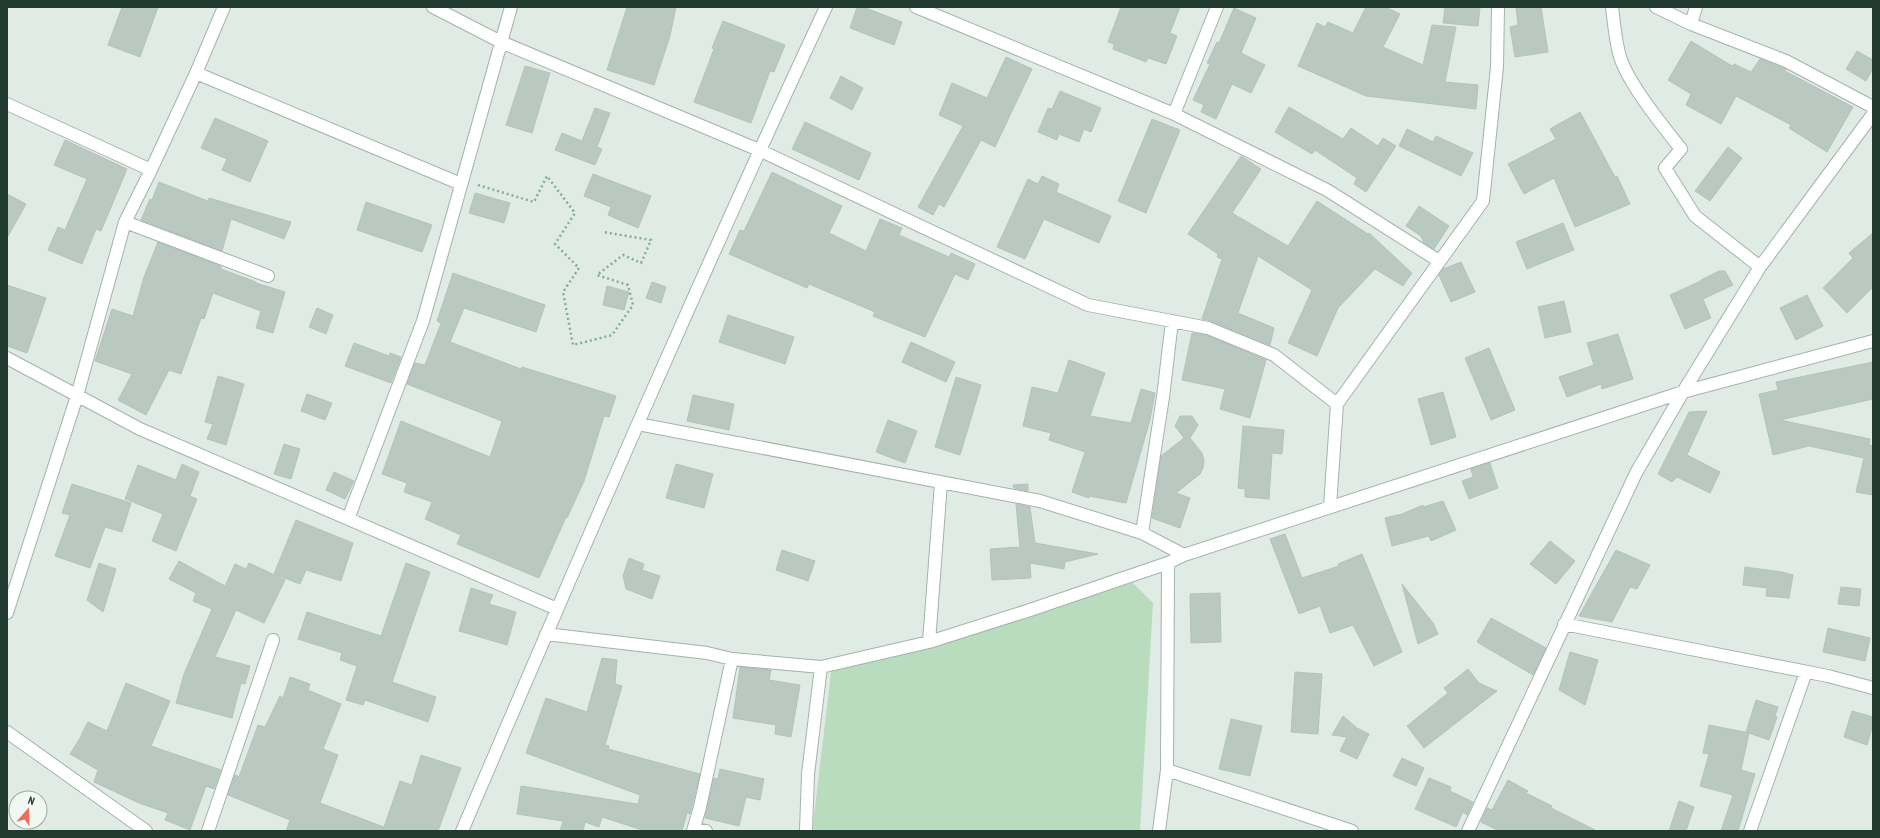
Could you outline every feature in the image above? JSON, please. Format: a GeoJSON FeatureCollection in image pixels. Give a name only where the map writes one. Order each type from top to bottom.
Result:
{"type":"FeatureCollection","features":[{"type":"Feature","properties":{"kind":"street"},"geometry":{"type":"LineString","coordinates":[[7,613],[77,396],[125,222],[196,73],[224,7]]}},
{"type":"Feature","properties":{"kind":"street"},"geometry":{"type":"LineString","coordinates":[[433,7],[502,42],[759,150],[1088,305],[1208,328],[1274,355],[1336,404]]}},
{"type":"Feature","properties":{"kind":"street"},"geometry":{"type":"LineString","coordinates":[[348,519],[423,320],[511,7]]}},
{"type":"Feature","properties":{"kind":"street"},"geometry":{"type":"LineString","coordinates":[[462,831],[546,634],[759,150],[826,7]]}},
{"type":"Feature","properties":{"kind":"street"},"geometry":{"type":"LineString","coordinates":[[916,7],[1174,114],[1327,190],[1439,261]]}},
{"type":"Feature","properties":{"kind":"street"},"geometry":{"type":"LineString","coordinates":[[1174,114],[1217,7]]}},
{"type":"Feature","properties":{"kind":"street"},"geometry":{"type":"LineString","coordinates":[[1330,507],[1336,404],[1483,201],[1497,67],[1498,7]]}},
{"type":"Feature","properties":{"kind":"street"},"geometry":{"type":"LineString","coordinates":[[1612,7],[1619,54],[1628,75],[1662,125],[1681,149],[1665,168],[1695,216],[1760,267]]}},
{"type":"Feature","properties":{"kind":"street"},"geometry":{"type":"LineString","coordinates":[[1656,7],[1691,24],[1786,61],[1873,107]]}},
{"type":"Feature","properties":{"kind":"street"},"geometry":{"type":"LineString","coordinates":[[1691,24],[1696,7]]}},
{"type":"Feature","properties":{"kind":"street"},"geometry":{"type":"LineString","coordinates":[[196,73],[461,184]]}},
{"type":"Feature","properties":{"kind":"street"},"geometry":{"type":"LineString","coordinates":[[7,104],[151,170]]}},
{"type":"Feature","properties":{"kind":"street"},"geometry":{"type":"LineString","coordinates":[[1468,831],[1636,473],[1683,392],[1760,267],[1873,114]]}},
{"type":"Feature","properties":{"kind":"street"},"geometry":{"type":"LineString","coordinates":[[125,222],[268,276]]}},
{"type":"Feature","properties":{"kind":"street"},"geometry":{"type":"LineString","coordinates":[[1142,533],[1163,397],[1172,321]]}},
{"type":"Feature","properties":{"kind":"street"},"geometry":{"type":"LineString","coordinates":[[546,634],[707,653],[732,659],[821,667],[929,642],[1030,610],[1168,563],[1184,555],[1683,392],[1873,341]]}},
{"type":"Feature","properties":{"kind":"street"},"geometry":{"type":"LineString","coordinates":[[7,358],[140,429],[557,609]]}},
{"type":"Feature","properties":{"kind":"street"},"geometry":{"type":"LineString","coordinates":[[638,424],[1040,501],[1142,533],[1184,555]]}},
{"type":"Feature","properties":{"kind":"street"},"geometry":{"type":"LineString","coordinates":[[929,642],[942,483]]}},
{"type":"Feature","properties":{"kind":"street"},"geometry":{"type":"LineString","coordinates":[[1159,831],[1167,770],[1168,563]]}},
{"type":"Feature","properties":{"kind":"street"},"geometry":{"type":"LineString","coordinates":[[1564,624],[1828,676],[1873,688]]}},
{"type":"Feature","properties":{"kind":"street"},"geometry":{"type":"LineString","coordinates":[[208,831],[273,640]]}},
{"type":"Feature","properties":{"kind":"street"},"geometry":{"type":"LineString","coordinates":[[698,830],[732,659]]}},
{"type":"Feature","properties":{"kind":"street"},"geometry":{"type":"LineString","coordinates":[[806,831],[808,774],[821,667]]}},
{"type":"Feature","properties":{"kind":"street"},"geometry":{"type":"LineString","coordinates":[[1750,831],[1806,672]]}},
{"type":"Feature","properties":{"kind":"street"},"geometry":{"type":"LineString","coordinates":[[7,732],[146,831]]}},
{"type":"Feature","properties":{"kind":"street"},"geometry":{"type":"LineString","coordinates":[[1167,770],[1352,831]]}},
{"type":"Feature","properties":{"kind":"path"},"geometry":{"type":"LineString","coordinates":[[461,184],[478,185],[534,202],[547,176],[575,214],[555,244],[579,268],[564,292],[573,345],[612,335],[633,305],[628,285],[597,275],[623,255],[641,263],[651,240],[602,232]]}},
{"type":"Feature","properties":{"kind":"green space"},"geometry":{"type":"Polygon","coordinates":[[[1132,582],[1153,603],[1140,831],[814,831],[813,824],[831,672],[1132,582]]]}},
{"type":"Feature","properties":{"kind":"building"},"geometry":{"type":"Polygon","coordinates":[[[122,7],[158,7],[140,57],[108,45],[122,7]]]}},
{"type":"Feature","properties":{"kind":"building"},"geometry":{"type":"Polygon","coordinates":[[[627,7],[676,7],[670,36],[654,85],[607,70],[627,7]]]}},
{"type":"Feature","properties":{"kind":"building"},"geometry":{"type":"Polygon","coordinates":[[[857,7],[863,7],[902,22],[894,45],[850,28],[857,7]]]}},
{"type":"Feature","properties":{"kind":"building"},"geometry":{"type":"Polygon","coordinates":[[[1121,7],[1180,7],[1170,33],[1177,36],[1166,64],[1148,58],[1146,62],[1113,49],[1114,44],[1108,42],[1121,7]]]}},
{"type":"Feature","properties":{"kind":"building"},"geometry":{"type":"Polygon","coordinates":[[[1366,7],[1385,7],[1400,14],[1383,47],[1423,65],[1432,25],[1456,27],[1445,82],[1478,85],[1476,109],[1366,96],[1298,66],[1317,23],[1325,27],[1328,22],[1353,33],[1366,7]]]}},
{"type":"Feature","properties":{"kind":"building"},"geometry":{"type":"Polygon","coordinates":[[[1445,7],[1480,7],[1478,26],[1443,23],[1445,7]]]}},
{"type":"Feature","properties":{"kind":"building"},"geometry":{"type":"Polygon","coordinates":[[[1516,7],[1541,7],[1548,52],[1515,57],[1510,27],[1518,25],[1516,7]]]}},
{"type":"Feature","properties":{"kind":"building"},"geometry":{"type":"Polygon","coordinates":[[[1234,8],[1256,18],[1241,53],[1265,65],[1251,93],[1232,84],[1216,119],[1201,112],[1204,105],[1193,100],[1210,64],[1207,63],[1217,42],[1219,43],[1234,8]]]}},
{"type":"Feature","properties":{"kind":"building"},"geometry":{"type":"Polygon","coordinates":[[[723,21],[785,45],[774,72],[770,71],[751,123],[694,102],[714,49],[712,48],[723,21]]]}},
{"type":"Feature","properties":{"kind":"building"},"geometry":{"type":"Polygon","coordinates":[[[1691,41],[1732,66],[1734,64],[1751,72],[1760,59],[1786,69],[1785,71],[1853,107],[1827,152],[1789,128],[1791,125],[1736,96],[1721,124],[1686,105],[1691,94],[1668,80],[1691,41]]]}},
{"type":"Feature","properties":{"kind":"building"},"geometry":{"type":"Polygon","coordinates":[[[1857,51],[1873,60],[1873,69],[1866,81],[1846,69],[1857,51]]]}},
{"type":"Feature","properties":{"kind":"building"},"geometry":{"type":"Polygon","coordinates":[[[1006,57],[1032,69],[995,147],[981,140],[944,207],[939,204],[933,215],[918,207],[963,126],[939,115],[952,83],[987,98],[1006,57]]]}},
{"type":"Feature","properties":{"kind":"building"},"geometry":{"type":"Polygon","coordinates":[[[525,66],[550,73],[532,133],[506,125],[525,66]]]}},
{"type":"Feature","properties":{"kind":"building"},"geometry":{"type":"Polygon","coordinates":[[[841,76],[863,88],[852,110],[830,98],[841,76]]]}},
{"type":"Feature","properties":{"kind":"building"},"geometry":{"type":"Polygon","coordinates":[[[1060,91],[1101,108],[1091,132],[1084,129],[1079,142],[1059,134],[1057,140],[1038,132],[1048,108],[1052,109],[1060,91]]]}},
{"type":"Feature","properties":{"kind":"building"},"geometry":{"type":"Polygon","coordinates":[[[1289,107],[1343,139],[1351,128],[1378,146],[1383,138],[1396,146],[1366,192],[1354,184],[1357,178],[1315,150],[1312,154],[1275,132],[1289,107]]]}},
{"type":"Feature","properties":{"kind":"building"},"geometry":{"type":"Polygon","coordinates":[[[595,108],[610,113],[597,147],[602,149],[595,165],[555,150],[562,133],[582,141],[595,108]]]}},
{"type":"Feature","properties":{"kind":"building"},"geometry":{"type":"Polygon","coordinates":[[[1580,112],[1615,177],[1617,176],[1630,204],[1575,227],[1554,178],[1524,194],[1508,164],[1556,139],[1550,129],[1580,112]]]}},
{"type":"Feature","properties":{"kind":"building"},"geometry":{"type":"Polygon","coordinates":[[[215,118],[268,141],[250,182],[222,170],[227,159],[201,148],[215,118]]]}},
{"type":"Feature","properties":{"kind":"building"},"geometry":{"type":"Polygon","coordinates":[[[1152,119],[1180,130],[1146,213],[1118,201],[1152,119]]]}},
{"type":"Feature","properties":{"kind":"building"},"geometry":{"type":"Polygon","coordinates":[[[805,122],[871,153],[859,180],[792,149],[805,122]]]}},
{"type":"Feature","properties":{"kind":"building"},"geometry":{"type":"Polygon","coordinates":[[[1407,129],[1433,142],[1436,136],[1473,153],[1461,176],[1399,146],[1407,129]]]}},
{"type":"Feature","properties":{"kind":"building"},"geometry":{"type":"Polygon","coordinates":[[[65,140],[127,169],[101,231],[96,229],[82,264],[48,250],[58,227],[65,230],[87,179],[54,165],[65,140]]]}},
{"type":"Feature","properties":{"kind":"building"},"geometry":{"type":"Polygon","coordinates":[[[1728,147],[1742,158],[1710,201],[1695,191],[1728,147]]]}},
{"type":"Feature","properties":{"kind":"building"},"geometry":{"type":"Polygon","coordinates":[[[1241,156],[1261,169],[1232,213],[1288,246],[1317,201],[1368,234],[1369,233],[1412,273],[1403,286],[1375,269],[1338,308],[1317,356],[1288,343],[1312,290],[1258,256],[1238,313],[1274,328],[1270,345],[1211,321],[1202,319],[1222,259],[1217,257],[1218,254],[1188,234],[1241,156]]]}},
{"type":"Feature","properties":{"kind":"building"},"geometry":{"type":"Polygon","coordinates":[[[772,172],[842,206],[829,233],[866,251],[880,219],[902,228],[899,235],[949,257],[951,253],[975,264],[968,280],[955,274],[925,337],[873,316],[875,312],[809,284],[807,288],[729,254],[740,230],[744,231],[772,172]]]}},
{"type":"Feature","properties":{"kind":"building"},"geometry":{"type":"Polygon","coordinates":[[[593,174],[651,196],[638,228],[608,215],[611,207],[584,196],[593,174]]]}},
{"type":"Feature","properties":{"kind":"building"},"geometry":{"type":"Polygon","coordinates":[[[1042,176],[1059,184],[1056,192],[1111,216],[1099,243],[1044,219],[1025,259],[997,247],[1028,179],[1038,184],[1042,176]]]}},
{"type":"Feature","properties":{"kind":"building"},"geometry":{"type":"Polygon","coordinates":[[[159,182],[208,201],[209,198],[291,222],[284,239],[231,219],[222,251],[141,220],[150,199],[152,200],[159,182]]]}},
{"type":"Feature","properties":{"kind":"building"},"geometry":{"type":"Polygon","coordinates":[[[475,193],[510,203],[504,223],[469,213],[475,193]]]}},
{"type":"Feature","properties":{"kind":"building"},"geometry":{"type":"Polygon","coordinates":[[[7,194],[26,204],[7,238],[7,194]]]}},
{"type":"Feature","properties":{"kind":"building"},"geometry":{"type":"Polygon","coordinates":[[[366,202],[432,225],[422,252],[357,230],[366,202]]]}},
{"type":"Feature","properties":{"kind":"building"},"geometry":{"type":"Polygon","coordinates":[[[1419,206],[1449,226],[1434,249],[1424,243],[1421,236],[1406,226],[1419,206]]]}},
{"type":"Feature","properties":{"kind":"building"},"geometry":{"type":"Polygon","coordinates":[[[1563,223],[1574,250],[1527,269],[1516,242],[1563,223]]]}},
{"type":"Feature","properties":{"kind":"building"},"geometry":{"type":"Polygon","coordinates":[[[1873,233],[1873,287],[1847,313],[1823,288],[1853,258],[1849,253],[1873,233]]]}},
{"type":"Feature","properties":{"kind":"building"},"geometry":{"type":"Polygon","coordinates":[[[158,242],[221,266],[221,269],[256,283],[285,292],[273,333],[256,328],[261,311],[213,293],[204,319],[201,318],[181,374],[169,370],[146,415],[118,400],[132,374],[95,361],[112,309],[133,316],[144,277],[158,242]]]}},
{"type":"Feature","properties":{"kind":"building"},"geometry":{"type":"Polygon","coordinates":[[[1461,262],[1475,292],[1451,302],[1439,275],[1443,269],[1461,262]]]}},
{"type":"Feature","properties":{"kind":"building"},"geometry":{"type":"Polygon","coordinates":[[[1719,271],[1725,271],[1733,285],[1703,299],[1711,318],[1685,329],[1670,295],[1719,271]]]}},
{"type":"Feature","properties":{"kind":"building"},"geometry":{"type":"Polygon","coordinates":[[[453,273],[545,305],[536,332],[464,308],[450,342],[521,369],[522,367],[616,396],[609,417],[604,416],[584,481],[539,578],[457,544],[461,535],[425,519],[432,502],[404,492],[407,483],[382,474],[401,421],[490,457],[502,421],[407,384],[415,363],[425,365],[441,323],[437,321],[453,273]]]}},
{"type":"Feature","properties":{"kind":"building"},"geometry":{"type":"Polygon","coordinates":[[[652,282],[666,287],[661,303],[646,298],[652,282]]]}},
{"type":"Feature","properties":{"kind":"building"},"geometry":{"type":"Polygon","coordinates":[[[7,285],[46,298],[27,353],[7,346],[7,285]]]}},
{"type":"Feature","properties":{"kind":"building"},"geometry":{"type":"Polygon","coordinates":[[[607,286],[629,292],[624,310],[603,305],[607,286]]]}},
{"type":"Feature","properties":{"kind":"building"},"geometry":{"type":"Polygon","coordinates":[[[1807,295],[1823,326],[1796,340],[1780,308],[1807,295]]]}},
{"type":"Feature","properties":{"kind":"building"},"geometry":{"type":"Polygon","coordinates":[[[1564,301],[1571,332],[1545,338],[1538,307],[1564,301]]]}},
{"type":"Feature","properties":{"kind":"building"},"geometry":{"type":"Polygon","coordinates":[[[317,308],[333,315],[326,334],[309,327],[317,308]]]}},
{"type":"Feature","properties":{"kind":"building"},"geometry":{"type":"Polygon","coordinates":[[[728,315],[794,337],[785,364],[719,342],[728,315]]]}},
{"type":"Feature","properties":{"kind":"building"},"geometry":{"type":"Polygon","coordinates":[[[1192,333],[1206,335],[1266,360],[1250,418],[1220,409],[1225,389],[1182,380],[1192,333]]]}},
{"type":"Feature","properties":{"kind":"building"},"geometry":{"type":"Polygon","coordinates":[[[1618,334],[1633,379],[1602,389],[1601,384],[1567,397],[1559,377],[1594,365],[1587,343],[1618,334]]]}},
{"type":"Feature","properties":{"kind":"building"},"geometry":{"type":"Polygon","coordinates":[[[911,342],[955,362],[946,382],[902,362],[911,342]]]}},
{"type":"Feature","properties":{"kind":"building"},"geometry":{"type":"Polygon","coordinates":[[[354,343],[389,356],[390,353],[401,357],[391,383],[345,366],[354,343]]]}},
{"type":"Feature","properties":{"kind":"building"},"geometry":{"type":"Polygon","coordinates":[[[1489,348],[1515,410],[1491,420],[1465,358],[1489,348]]]}},
{"type":"Feature","properties":{"kind":"building"},"geometry":{"type":"Polygon","coordinates":[[[1069,360],[1105,373],[1090,416],[1131,423],[1141,389],[1155,393],[1150,420],[1126,503],[1089,496],[1089,498],[1072,492],[1085,452],[1049,440],[1051,433],[1023,426],[1032,387],[1058,393],[1069,360]]]}},
{"type":"Feature","properties":{"kind":"building"},"geometry":{"type":"Polygon","coordinates":[[[1873,362],[1873,399],[1780,420],[1870,439],[1869,445],[1873,446],[1873,495],[1856,492],[1864,458],[1809,446],[1773,455],[1759,394],[1778,390],[1776,382],[1873,362]]]}},
{"type":"Feature","properties":{"kind":"building"},"geometry":{"type":"Polygon","coordinates":[[[218,376],[244,384],[226,445],[207,439],[213,424],[205,422],[218,376]]]}},
{"type":"Feature","properties":{"kind":"building"},"geometry":{"type":"Polygon","coordinates":[[[956,377],[981,385],[960,455],[935,447],[956,377]]]}},
{"type":"Feature","properties":{"kind":"building"},"geometry":{"type":"Polygon","coordinates":[[[1443,392],[1456,437],[1431,445],[1418,399],[1443,392]]]}},
{"type":"Feature","properties":{"kind":"building"},"geometry":{"type":"Polygon","coordinates":[[[307,394],[332,403],[325,420],[301,411],[307,394]]]}},
{"type":"Feature","properties":{"kind":"building"},"geometry":{"type":"Polygon","coordinates":[[[693,395],[734,404],[729,430],[687,421],[693,395]]]}},
{"type":"Feature","properties":{"kind":"building"},"geometry":{"type":"Polygon","coordinates":[[[1707,411],[1687,455],[1720,472],[1710,493],[1677,477],[1672,482],[1658,474],[1689,412],[1707,411]]]}},
{"type":"Feature","properties":{"kind":"building"},"geometry":{"type":"Polygon","coordinates":[[[1180,416],[1192,416],[1198,425],[1190,438],[1202,453],[1204,460],[1203,468],[1200,474],[1176,493],[1190,498],[1180,528],[1152,518],[1161,456],[1184,438],[1175,426],[1180,416]]]}},
{"type":"Feature","properties":{"kind":"building"},"geometry":{"type":"Polygon","coordinates":[[[888,420],[917,431],[905,463],[876,452],[888,420]]]}},
{"type":"Feature","properties":{"kind":"building"},"geometry":{"type":"Polygon","coordinates":[[[1243,426],[1284,430],[1282,454],[1272,453],[1269,499],[1245,497],[1245,489],[1238,488],[1243,426]]]}},
{"type":"Feature","properties":{"kind":"building"},"geometry":{"type":"Polygon","coordinates":[[[284,444],[300,449],[291,479],[274,474],[284,444]]]}},
{"type":"Feature","properties":{"kind":"building"},"geometry":{"type":"Polygon","coordinates":[[[1490,463],[1498,488],[1469,499],[1462,481],[1473,477],[1471,469],[1490,463]]]}},
{"type":"Feature","properties":{"kind":"building"},"geometry":{"type":"Polygon","coordinates":[[[182,464],[199,472],[190,496],[197,499],[176,551],[152,541],[163,514],[125,499],[138,465],[176,480],[182,464]]]}},
{"type":"Feature","properties":{"kind":"building"},"geometry":{"type":"Polygon","coordinates":[[[676,464],[713,474],[704,508],[666,498],[676,464]]]}},
{"type":"Feature","properties":{"kind":"building"},"geometry":{"type":"Polygon","coordinates":[[[334,472],[354,481],[345,499],[326,490],[334,472]]]}},
{"type":"Feature","properties":{"kind":"building"},"geometry":{"type":"Polygon","coordinates":[[[72,484],[131,503],[122,532],[105,527],[90,568],[55,556],[70,515],[62,513],[72,484]]]}},
{"type":"Feature","properties":{"kind":"building"},"geometry":{"type":"Polygon","coordinates":[[[1028,484],[1028,491],[1014,488],[1013,485],[1028,484]]]}},
{"type":"Feature","properties":{"kind":"building"},"geometry":{"type":"Polygon","coordinates":[[[1443,501],[1456,530],[1431,541],[1429,536],[1392,546],[1385,518],[1402,514],[1423,505],[1423,507],[1443,501]]]}},
{"type":"Feature","properties":{"kind":"building"},"geometry":{"type":"Polygon","coordinates":[[[1016,504],[1030,507],[1035,543],[1098,554],[1065,562],[1064,569],[1030,563],[1031,578],[992,580],[990,549],[1020,547],[1016,504]]]}},
{"type":"Feature","properties":{"kind":"building"},"geometry":{"type":"Polygon","coordinates":[[[296,520],[353,543],[341,581],[306,570],[300,584],[274,574],[296,520]]]}},
{"type":"Feature","properties":{"kind":"building"},"geometry":{"type":"Polygon","coordinates":[[[1285,534],[1302,578],[1339,566],[1338,564],[1362,554],[1402,652],[1374,666],[1353,625],[1330,633],[1320,606],[1299,614],[1270,539],[1285,534]]]}},
{"type":"Feature","properties":{"kind":"building"},"geometry":{"type":"Polygon","coordinates":[[[1550,541],[1575,561],[1556,584],[1530,564],[1550,541]]]}},
{"type":"Feature","properties":{"kind":"building"},"geometry":{"type":"Polygon","coordinates":[[[782,550],[815,561],[808,581],[776,570],[782,550]]]}},
{"type":"Feature","properties":{"kind":"building"},"geometry":{"type":"Polygon","coordinates":[[[1616,550],[1650,565],[1637,589],[1630,587],[1612,622],[1579,616],[1616,550]]]}},
{"type":"Feature","properties":{"kind":"building"},"geometry":{"type":"Polygon","coordinates":[[[629,558],[644,564],[642,570],[660,576],[652,599],[626,589],[623,576],[629,558]]]}},
{"type":"Feature","properties":{"kind":"building"},"geometry":{"type":"Polygon","coordinates":[[[179,561],[225,586],[235,564],[246,569],[249,563],[285,580],[264,623],[236,610],[215,657],[250,666],[245,684],[241,683],[232,718],[176,703],[184,674],[212,609],[193,601],[196,593],[169,579],[179,561]]]}},
{"type":"Feature","properties":{"kind":"building"},"geometry":{"type":"Polygon","coordinates":[[[99,563],[116,569],[103,612],[87,600],[99,563]]]}},
{"type":"Feature","properties":{"kind":"building"},"geometry":{"type":"Polygon","coordinates":[[[406,563],[430,572],[392,682],[436,697],[428,722],[365,700],[363,705],[346,700],[357,666],[340,660],[342,653],[298,639],[307,612],[381,636],[406,563]]]}},
{"type":"Feature","properties":{"kind":"building"},"geometry":{"type":"Polygon","coordinates":[[[1745,567],[1793,575],[1789,598],[1766,596],[1767,588],[1743,585],[1745,567]]]}},
{"type":"Feature","properties":{"kind":"building"},"geometry":{"type":"Polygon","coordinates":[[[1402,584],[1433,623],[1438,634],[1418,644],[1402,584]]]}},
{"type":"Feature","properties":{"kind":"building"},"geometry":{"type":"Polygon","coordinates":[[[1841,587],[1861,589],[1859,606],[1838,604],[1841,587]]]}},
{"type":"Feature","properties":{"kind":"building"},"geometry":{"type":"Polygon","coordinates":[[[471,588],[493,595],[489,604],[516,612],[507,645],[459,631],[471,588]]]}},
{"type":"Feature","properties":{"kind":"building"},"geometry":{"type":"Polygon","coordinates":[[[1220,593],[1221,642],[1191,643],[1190,594],[1220,593]]]}},
{"type":"Feature","properties":{"kind":"building"},"geometry":{"type":"Polygon","coordinates":[[[1491,618],[1546,648],[1533,675],[1477,642],[1491,618]]]}},
{"type":"Feature","properties":{"kind":"building"},"geometry":{"type":"Polygon","coordinates":[[[1828,628],[1870,638],[1865,661],[1823,652],[1828,628]]]}},
{"type":"Feature","properties":{"kind":"building"},"geometry":{"type":"Polygon","coordinates":[[[1570,652],[1598,660],[1585,705],[1559,690],[1570,652]]]}},
{"type":"Feature","properties":{"kind":"building"},"geometry":{"type":"Polygon","coordinates":[[[602,658],[617,660],[615,684],[622,686],[605,745],[609,746],[608,749],[700,774],[690,814],[687,813],[682,831],[645,831],[602,817],[599,827],[585,822],[583,831],[560,831],[563,821],[517,814],[521,786],[638,804],[640,795],[526,753],[546,698],[587,712],[602,658]]]}},
{"type":"Feature","properties":{"kind":"building"},"geometry":{"type":"Polygon","coordinates":[[[740,667],[771,670],[769,680],[800,685],[791,737],[775,734],[776,725],[733,718],[740,667]]]}},
{"type":"Feature","properties":{"kind":"building"},"geometry":{"type":"Polygon","coordinates":[[[1468,669],[1479,683],[1497,691],[1424,748],[1407,726],[1448,693],[1444,688],[1468,669]]]}},
{"type":"Feature","properties":{"kind":"building"},"geometry":{"type":"Polygon","coordinates":[[[1295,672],[1322,674],[1318,734],[1291,732],[1295,672]]]}},
{"type":"Feature","properties":{"kind":"building"},"geometry":{"type":"Polygon","coordinates":[[[290,677],[310,684],[308,690],[341,704],[323,749],[338,755],[320,803],[384,827],[400,781],[412,785],[421,755],[461,768],[438,831],[286,831],[290,820],[228,795],[235,775],[239,777],[258,725],[265,727],[280,696],[283,698],[290,677]]]}},
{"type":"Feature","properties":{"kind":"building"},"geometry":{"type":"Polygon","coordinates":[[[126,683],[170,701],[151,746],[221,770],[214,789],[206,786],[190,830],[165,820],[168,813],[139,803],[94,782],[98,770],[70,754],[88,722],[107,731],[126,683]]]}},
{"type":"Feature","properties":{"kind":"building"},"geometry":{"type":"Polygon","coordinates":[[[1756,700],[1778,707],[1775,716],[1777,717],[1769,740],[1746,732],[1756,700]]]}},
{"type":"Feature","properties":{"kind":"building"},"geometry":{"type":"Polygon","coordinates":[[[1852,711],[1873,717],[1873,724],[1867,745],[1844,737],[1852,711]]]}},
{"type":"Feature","properties":{"kind":"building"},"geometry":{"type":"Polygon","coordinates":[[[1343,716],[1357,728],[1369,734],[1357,759],[1340,751],[1347,737],[1332,735],[1343,716]]]}},
{"type":"Feature","properties":{"kind":"building"},"geometry":{"type":"Polygon","coordinates":[[[1231,719],[1262,726],[1250,776],[1219,769],[1231,719]]]}},
{"type":"Feature","properties":{"kind":"building"},"geometry":{"type":"Polygon","coordinates":[[[1709,725],[1749,733],[1741,770],[1755,774],[1738,831],[1721,831],[1733,795],[1700,786],[1709,754],[1703,753],[1709,725]]]}},
{"type":"Feature","properties":{"kind":"building"},"geometry":{"type":"Polygon","coordinates":[[[1402,758],[1424,768],[1416,786],[1393,776],[1402,758]]]}},
{"type":"Feature","properties":{"kind":"building"},"geometry":{"type":"Polygon","coordinates":[[[720,769],[764,779],[760,800],[746,797],[739,826],[705,818],[714,778],[718,779],[720,769]]]}},
{"type":"Feature","properties":{"kind":"building"},"geometry":{"type":"Polygon","coordinates":[[[1429,778],[1451,787],[1450,791],[1473,802],[1467,815],[1463,812],[1456,827],[1415,809],[1429,778]]]}},
{"type":"Feature","properties":{"kind":"building"},"geometry":{"type":"Polygon","coordinates":[[[1508,780],[1528,791],[1526,793],[1552,806],[1551,808],[1597,831],[1499,831],[1481,822],[1487,808],[1492,810],[1508,780]]]}},
{"type":"Feature","properties":{"kind":"building"},"geometry":{"type":"Polygon","coordinates":[[[1679,801],[1694,807],[1686,831],[1669,831],[1679,801]]]}}]}
